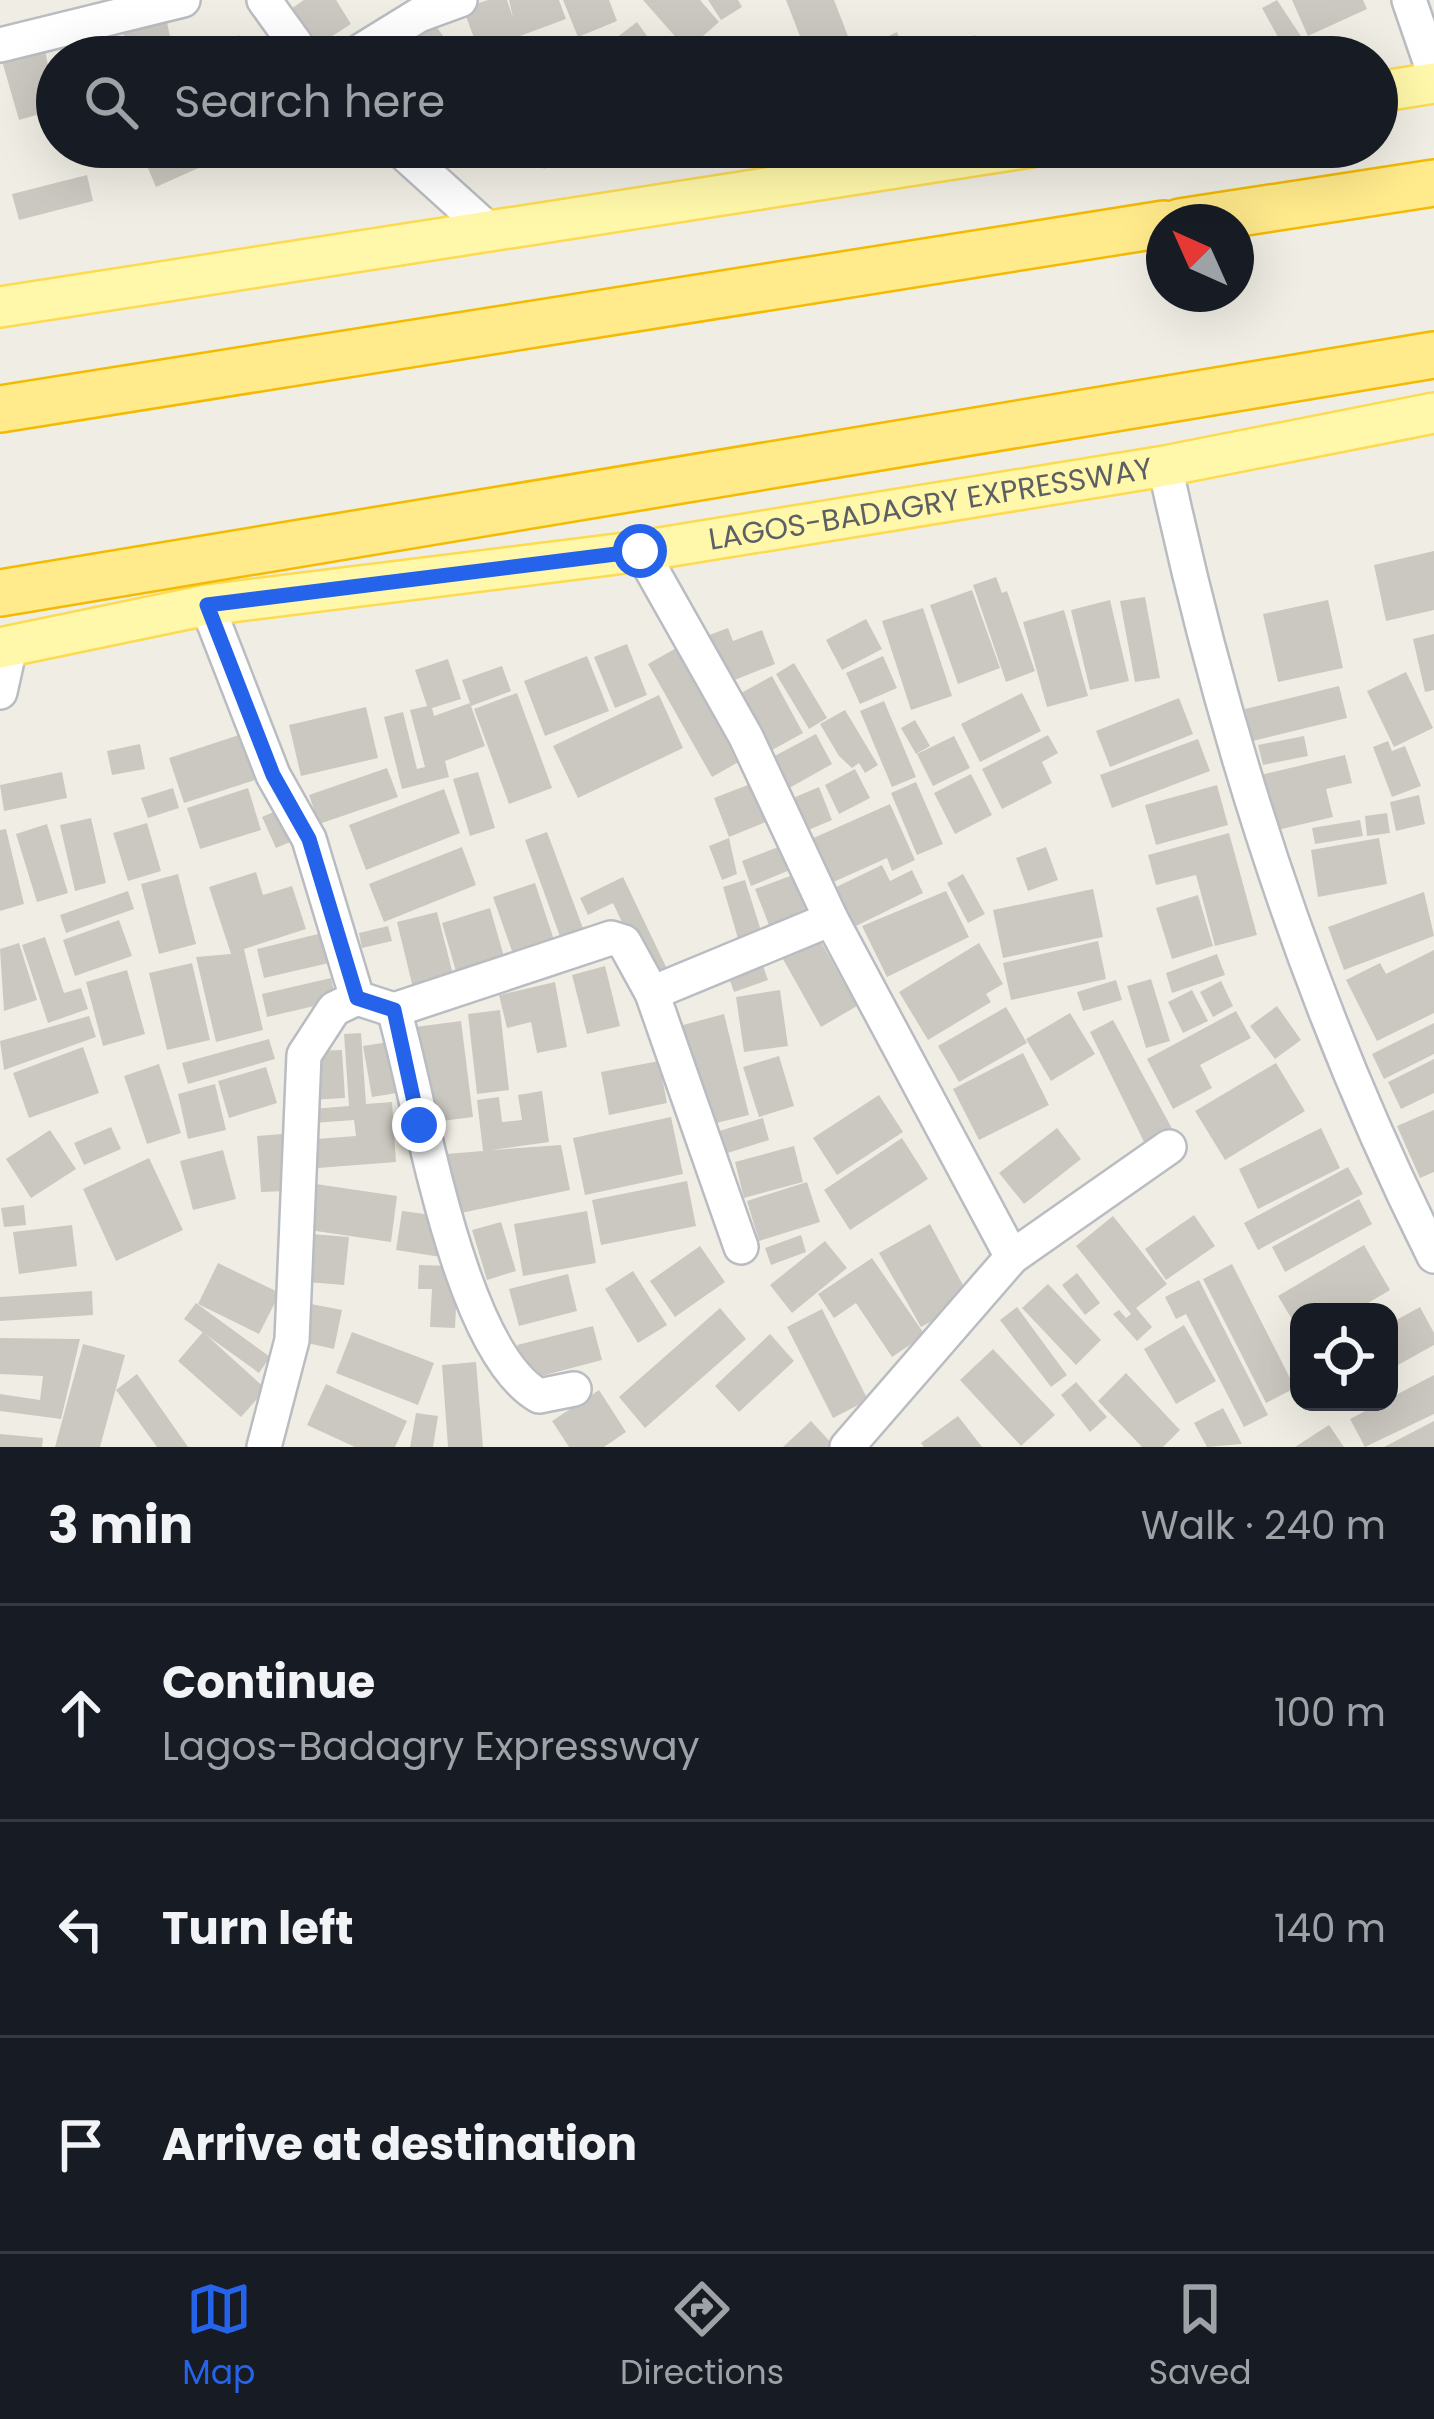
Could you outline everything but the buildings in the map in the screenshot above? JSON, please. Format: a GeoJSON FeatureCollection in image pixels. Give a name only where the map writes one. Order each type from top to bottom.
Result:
{"type":"FeatureCollection","features":[{"type":"Feature","properties":{"kind":"highway"},"geometry":{"type":"LineString","coordinates":[[1254,211],[1434,183]]}},
{"type":"Feature","properties":{"kind":"highway"},"geometry":{"type":"LineString","coordinates":[[0,409],[1146,227]]}},
{"type":"Feature","properties":{"kind":"highway","name":"LAGOS-BADAGRY EXPRESSWAY"},"geometry":{"type":"LineString","coordinates":[[0,593],[1434,355]]}},
{"type":"Feature","properties":{"kind":"main road"},"geometry":{"type":"LineString","coordinates":[[1398,89],[1434,83]]}},
{"type":"Feature","properties":{"kind":"main road"},"geometry":{"type":"LineString","coordinates":[[0,307],[899,168]]}},
{"type":"Feature","properties":{"kind":"main road","name":"LAGOS-BADAGRY EXPRESSWAY"},"geometry":{"type":"LineString","coordinates":[[5,647],[207,605],[640,551],[1165,466],[1434,413]]}},
{"type":"Feature","properties":{"kind":"street"},"geometry":{"type":"LineString","coordinates":[[37,36],[184,0]]}},
{"type":"Feature","properties":{"kind":"street"},"geometry":{"type":"LineString","coordinates":[[264,0],[290,36]]}},
{"type":"Feature","properties":{"kind":"street"},"geometry":{"type":"LineString","coordinates":[[385,36],[419,15],[460,0]]}},
{"type":"Feature","properties":{"kind":"street"},"geometry":{"type":"LineString","coordinates":[[1409,0],[1434,73]]}},
{"type":"Feature","properties":{"kind":"street"},"geometry":{"type":"LineString","coordinates":[[0,45],[36,36]]}},
{"type":"Feature","properties":{"kind":"street"},"geometry":{"type":"LineString","coordinates":[[420,168],[492,233]]}},
{"type":"Feature","properties":{"kind":"street"},"geometry":{"type":"LineString","coordinates":[[1165,466],[1228,735],[1331,1018],[1434,1256]]}},
{"type":"Feature","properties":{"kind":"street"},"geometry":{"type":"LineString","coordinates":[[640,551],[746,737],[831,919],[1012,1257]]}},
{"type":"Feature","properties":{"kind":"street"},"geometry":{"type":"LineString","coordinates":[[207,605],[273,775],[309,839],[357,998]]}},
{"type":"Feature","properties":{"kind":"street"},"geometry":{"type":"LineString","coordinates":[[0,692],[5,647]]}},
{"type":"Feature","properties":{"kind":"street"},"geometry":{"type":"LineString","coordinates":[[652,993],[831,919]]}},
{"type":"Feature","properties":{"kind":"street"},"geometry":{"type":"LineString","coordinates":[[264,1447],[292,1340],[304,1055],[334,1009],[357,998],[394,1010],[610,938],[624,942],[652,993],[741,1247]]}},
{"type":"Feature","properties":{"kind":"street"},"geometry":{"type":"LineString","coordinates":[[394,1010],[419,1125],[479,1320],[519,1384],[539,1396],[574,1389]]}},
{"type":"Feature","properties":{"kind":"street"},"geometry":{"type":"LineString","coordinates":[[847,1447],[1012,1257],[1169,1147]]}},
{"type":"Feature","properties":{"kind":"route"},"geometry":{"type":"LineString","coordinates":[[419,1125],[394,1010],[357,998],[337,918],[309,839],[273,775],[207,605],[640,551]]}}]}
